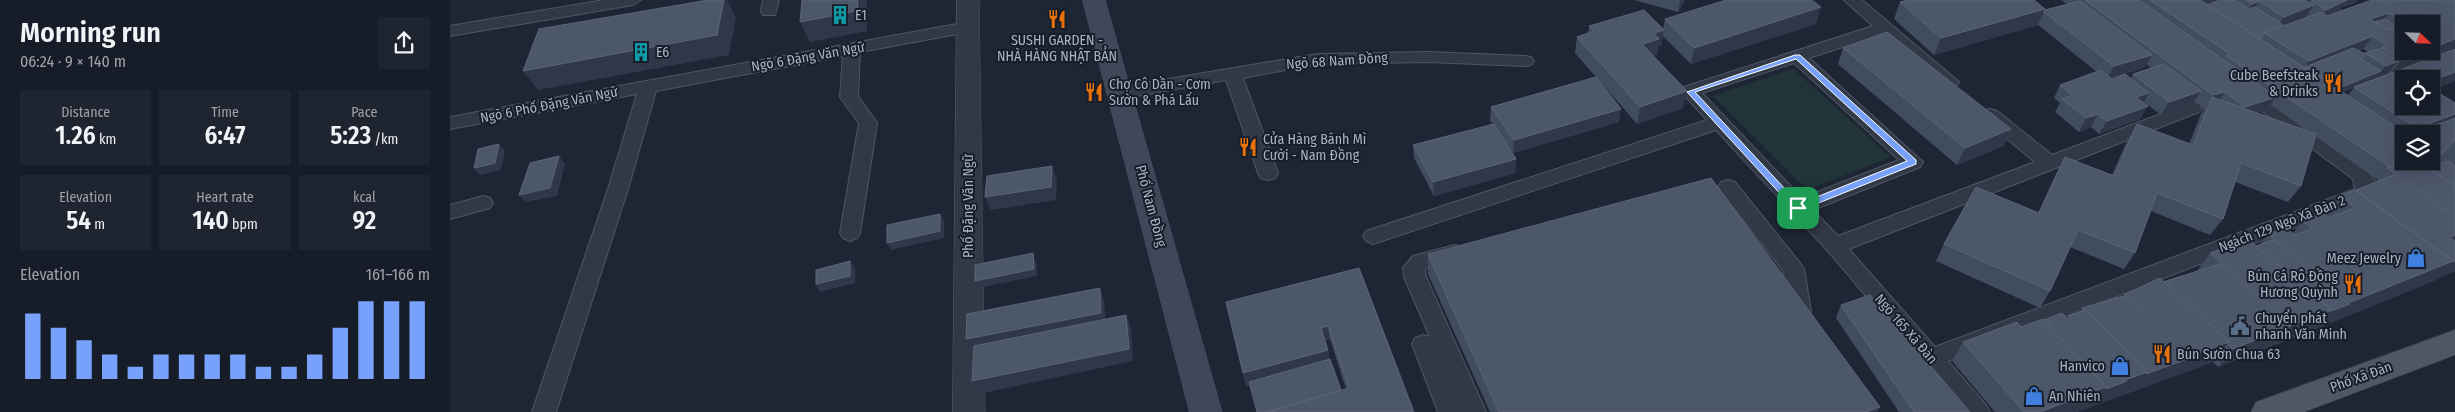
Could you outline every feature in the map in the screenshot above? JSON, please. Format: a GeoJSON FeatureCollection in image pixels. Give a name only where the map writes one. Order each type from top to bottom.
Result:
{"type":"FeatureCollection","features":[{"type":"Feature","properties":{"kind":"main road","name":"Phố Xã Đàn"},"geometry":{"type":"LineString","coordinates":[[2267,412],[2455,342]]}},
{"type":"Feature","properties":{"kind":"street","name":"Phố Đặng Văn Ngữ"},"geometry":{"type":"LineString","coordinates":[[968,0],[969,412]]}},
{"type":"Feature","properties":{"kind":"street","name":"Phố Nam Đồng"},"geometry":{"type":"LineString","coordinates":[[1094,0],[1121,93],[1206,412]]}},
{"type":"Feature","properties":{"kind":"lane"},"geometry":{"type":"LineString","coordinates":[[450,31],[634,0]]}},
{"type":"Feature","properties":{"kind":"lane"},"geometry":{"type":"LineString","coordinates":[[1852,0],[1965,94]]}},
{"type":"Feature","properties":{"kind":"lane","name":"Ngõ 6 Đặng Văn Ngữ"},"geometry":{"type":"LineString","coordinates":[[648,86],[968,27]]}},
{"type":"Feature","properties":{"kind":"lane"},"geometry":{"type":"LineString","coordinates":[[1797,56],[1886,28]]}},
{"type":"Feature","properties":{"kind":"lane"},"geometry":{"type":"LineString","coordinates":[[850,233],[868,123],[849,97],[852,49]]}},
{"type":"Feature","properties":{"kind":"lane"},"geometry":{"type":"LineString","coordinates":[[1797,56],[1913,162],[1798,208]]}},
{"type":"Feature","properties":{"kind":"lane","name":"Ngõ 165 Xã Đàn"},"geometry":{"type":"LineString","coordinates":[[1797,56],[1690,92],[1835,246],[1978,412]]}},
{"type":"Feature","properties":{"kind":"lane","name":"Ngõ 68 Nam Đồng"},"geometry":{"type":"LineString","coordinates":[[1121,93],[1288,63],[1349,57],[1525,60]]}},
{"type":"Feature","properties":{"kind":"lane"},"geometry":{"type":"LineString","coordinates":[[1232,73],[1268,173]]}},
{"type":"Feature","properties":{"kind":"lane","name":"Ngách 129 Ngõ Xã Đàn 2"},"geometry":{"type":"LineString","coordinates":[[1931,358],[2362,194],[2366,188],[2360,174],[2231,80]]}},
{"type":"Feature","properties":{"kind":"lane"},"geometry":{"type":"LineString","coordinates":[[544,412],[618,189],[648,86]]}},
{"type":"Feature","properties":{"kind":"lane","name":"Ngõ 6 Phố Đặng Văn Ngữ"},"geometry":{"type":"LineString","coordinates":[[450,123],[648,86]]}},
{"type":"Feature","properties":{"kind":"lane"},"geometry":{"type":"LineString","coordinates":[[1980,107],[2050,164]]}},
{"type":"Feature","properties":{"kind":"lane"},"geometry":{"type":"LineString","coordinates":[[1835,246],[2193,108]]}},
{"type":"Feature","properties":{"kind":"lane"},"geometry":{"type":"LineString","coordinates":[[1373,236],[1719,123]]}},
{"type":"Feature","properties":{"kind":"lane"},"geometry":{"type":"LineString","coordinates":[[2440,170],[2455,180]]}},
{"type":"Feature","properties":{"kind":"lane"},"geometry":{"type":"LineString","coordinates":[[1719,190],[1737,225],[1806,320]]}},
{"type":"Feature","properties":{"kind":"lane"},"geometry":{"type":"LineString","coordinates":[[450,212],[483,203]]}},
{"type":"Feature","properties":{"kind":"lane"},"geometry":{"type":"LineString","coordinates":[[1474,412],[1415,277],[1414,268],[1420,262],[1476,247]]}},
{"type":"Feature","properties":{"kind":"lane"},"geometry":{"type":"LineString","coordinates":[[1423,344],[1450,412]]}},
{"type":"Feature","properties":{"kind":"green space"},"geometry":{"type":"Polygon","coordinates":[[[1793,69],[1891,157],[1807,190],[1713,96],[1793,69]]]}},
{"type":"Feature","properties":{"kind":"building"},"geometry":{"type":"Polygon","coordinates":[[[708,0],[724,0],[717,35],[523,71],[539,29],[708,0]]]}},
{"type":"Feature","properties":{"kind":"building"},"geometry":{"type":"Polygon","coordinates":[[[802,0],[858,0],[857,11],[800,22],[802,0]]]}},
{"type":"Feature","properties":{"kind":"building"},"geometry":{"type":"Polygon","coordinates":[[[1726,0],[1812,0],[1821,7],[1694,48],[1665,19],[1726,0]]]}},
{"type":"Feature","properties":{"kind":"building"},"geometry":{"type":"Polygon","coordinates":[[[1908,0],[2034,0],[2045,9],[1941,38],[1900,2],[1908,0]]]}},
{"type":"Feature","properties":{"kind":"building"},"geometry":{"type":"Polygon","coordinates":[[[2085,0],[2139,0],[2276,97],[2245,107],[2225,92],[2213,95],[2085,0]]]}},
{"type":"Feature","properties":{"kind":"building"},"geometry":{"type":"Polygon","coordinates":[[[2150,0],[2200,0],[2395,126],[2395,165],[2390,167],[2226,56],[2230,54],[2150,0]]]}},
{"type":"Feature","properties":{"kind":"building"},"geometry":{"type":"Polygon","coordinates":[[[2220,0],[2234,0],[2249,9],[2255,7],[2285,26],[2264,33],[2261,39],[2207,5],[2220,0]]]}},
{"type":"Feature","properties":{"kind":"building"},"geometry":{"type":"Polygon","coordinates":[[[2246,0],[2305,0],[2314,5],[2284,17],[2259,1],[2252,4],[2246,0]]]}},
{"type":"Feature","properties":{"kind":"building"},"geometry":{"type":"Polygon","coordinates":[[[2311,0],[2347,0],[2326,10],[2311,0]]]}},
{"type":"Feature","properties":{"kind":"building"},"geometry":{"type":"Polygon","coordinates":[[[2372,0],[2455,0],[2455,39],[2442,44],[2440,43],[2440,15],[2395,15],[2395,17],[2389,13],[2370,19],[2389,30],[2395,30],[2395,56],[2381,48],[2387,45],[2373,36],[2309,61],[2264,33],[2322,12],[2327,16],[2372,0]]]}},
{"type":"Feature","properties":{"kind":"building"},"geometry":{"type":"Polygon","coordinates":[[[2080,1],[2152,55],[2114,66],[2044,12],[2045,10],[2080,1]]]}},
{"type":"Feature","properties":{"kind":"building"},"geometry":{"type":"Polygon","coordinates":[[[1644,10],[1664,30],[1654,33],[1659,39],[1642,44],[1687,91],[1640,107],[1577,37],[1594,31],[1589,26],[1644,10]]]}},
{"type":"Feature","properties":{"kind":"building"},"geometry":{"type":"Polygon","coordinates":[[[2385,19],[2395,25],[2395,30],[2389,30],[2375,22],[2385,19]]]}},
{"type":"Feature","properties":{"kind":"building"},"geometry":{"type":"Polygon","coordinates":[[[1887,32],[2011,129],[1965,148],[1843,48],[1887,32]]]}},
{"type":"Feature","properties":{"kind":"building"},"geometry":{"type":"Polygon","coordinates":[[[2353,48],[2365,54],[2361,59],[2381,71],[2339,88],[2305,67],[2353,48]]]}},
{"type":"Feature","properties":{"kind":"building"},"geometry":{"type":"Polygon","coordinates":[[[2378,49],[2398,61],[2386,66],[2365,53],[2378,49]]]}},
{"type":"Feature","properties":{"kind":"building"},"geometry":{"type":"Polygon","coordinates":[[[2455,49],[2455,72],[2440,78],[2440,70],[2399,70],[2426,60],[2440,60],[2440,55],[2455,49]]]}},
{"type":"Feature","properties":{"kind":"building"},"geometry":{"type":"Polygon","coordinates":[[[2164,64],[2201,91],[2169,102],[2133,74],[2164,64]]]}},
{"type":"Feature","properties":{"kind":"building"},"geometry":{"type":"Polygon","coordinates":[[[2101,70],[2112,79],[2125,74],[2149,93],[2136,97],[2148,106],[2107,121],[2098,114],[2086,118],[2062,99],[2073,95],[2060,85],[2101,70]]]}},
{"type":"Feature","properties":{"kind":"building"},"geometry":{"type":"Polygon","coordinates":[[[2395,72],[2395,114],[2354,87],[2395,72]]]}},
{"type":"Feature","properties":{"kind":"building"},"geometry":{"type":"Polygon","coordinates":[[[1596,77],[1621,109],[1514,140],[1491,107],[1596,77]]]}},
{"type":"Feature","properties":{"kind":"building"},"geometry":{"type":"Polygon","coordinates":[[[2440,94],[2455,103],[2455,114],[2425,125],[2412,125],[2397,115],[2440,115],[2440,94]]]}},
{"type":"Feature","properties":{"kind":"building"},"geometry":{"type":"Polygon","coordinates":[[[2212,97],[2316,134],[2301,186],[2241,163],[2223,219],[2157,193],[2135,253],[2078,230],[2050,291],[1944,244],[1976,187],[2039,213],[2065,157],[2114,176],[2137,124],[2193,145],[2212,97]]]}},
{"type":"Feature","properties":{"kind":"building"},"geometry":{"type":"Polygon","coordinates":[[[2455,118],[2455,141],[2442,154],[2440,153],[2440,125],[2436,125],[2455,118]]]}},
{"type":"Feature","properties":{"kind":"building"},"geometry":{"type":"Polygon","coordinates":[[[1494,124],[1516,159],[1433,182],[1413,145],[1494,124]]]}},
{"type":"Feature","properties":{"kind":"building"},"geometry":{"type":"Polygon","coordinates":[[[499,144],[495,163],[474,168],[478,149],[499,144]]]}},
{"type":"Feature","properties":{"kind":"building"},"geometry":{"type":"Polygon","coordinates":[[[559,156],[550,188],[519,195],[530,163],[559,156]]]}},
{"type":"Feature","properties":{"kind":"building"},"geometry":{"type":"Polygon","coordinates":[[[2448,161],[2455,166],[2455,186],[2431,170],[2440,170],[2440,164],[2448,161]]]}},
{"type":"Feature","properties":{"kind":"building"},"geometry":{"type":"Polygon","coordinates":[[[2395,165],[2395,170],[2431,170],[2455,186],[2455,215],[2387,168],[2395,165]]]}},
{"type":"Feature","properties":{"kind":"building"},"geometry":{"type":"Polygon","coordinates":[[[1052,166],[1051,187],[985,197],[987,176],[1052,166]]]}},
{"type":"Feature","properties":{"kind":"building"},"geometry":{"type":"Polygon","coordinates":[[[2394,175],[2455,217],[2455,235],[2450,237],[2455,241],[2455,261],[2452,262],[2356,190],[2394,175]]]}},
{"type":"Feature","properties":{"kind":"building"},"geometry":{"type":"Polygon","coordinates":[[[1711,178],[1880,407],[1866,412],[1499,412],[1428,254],[1711,178]]]}},
{"type":"Feature","properties":{"kind":"building"},"geometry":{"type":"Polygon","coordinates":[[[2355,190],[2453,261],[2351,302],[2268,234],[2286,228],[2295,235],[2312,229],[2303,221],[2323,214],[2328,218],[2355,208],[2339,196],[2355,190]]]}},
{"type":"Feature","properties":{"kind":"building"},"geometry":{"type":"Polygon","coordinates":[[[940,214],[940,231],[887,243],[887,225],[940,214]]]}},
{"type":"Feature","properties":{"kind":"building"},"geometry":{"type":"Polygon","coordinates":[[[2248,239],[2332,310],[2292,325],[2210,253],[2248,239]]]}},
{"type":"Feature","properties":{"kind":"building"},"geometry":{"type":"Polygon","coordinates":[[[2273,240],[2350,304],[2331,311],[2256,246],[2273,240]]]}},
{"type":"Feature","properties":{"kind":"building"},"geometry":{"type":"Polygon","coordinates":[[[1033,253],[1034,269],[975,281],[975,265],[1033,253]]]}},
{"type":"Feature","properties":{"kind":"building"},"geometry":{"type":"Polygon","coordinates":[[[850,261],[850,276],[816,284],[816,270],[850,261]]]}},
{"type":"Feature","properties":{"kind":"building"},"geometry":{"type":"Polygon","coordinates":[[[2220,264],[2291,326],[2233,349],[2228,344],[2229,342],[2163,282],[2220,264]]]}},
{"type":"Feature","properties":{"kind":"building"},"geometry":{"type":"Polygon","coordinates":[[[1359,268],[1414,412],[1267,412],[1349,388],[1328,326],[1321,328],[1328,350],[1243,373],[1226,302],[1359,268]]]}},
{"type":"Feature","properties":{"kind":"building"},"geometry":{"type":"Polygon","coordinates":[[[2160,278],[2229,342],[2188,357],[2124,295],[2160,278]]]}},
{"type":"Feature","properties":{"kind":"building"},"geometry":{"type":"Polygon","coordinates":[[[1100,288],[1101,313],[966,339],[967,314],[1100,288]]]}},
{"type":"Feature","properties":{"kind":"building"},"geometry":{"type":"Polygon","coordinates":[[[1870,295],[1970,412],[1914,412],[1841,305],[1870,295]]]}},
{"type":"Feature","properties":{"kind":"building"},"geometry":{"type":"Polygon","coordinates":[[[2123,296],[2187,359],[2146,374],[2147,372],[2082,308],[2123,296]]]}},
{"type":"Feature","properties":{"kind":"building"},"geometry":{"type":"Polygon","coordinates":[[[2086,310],[2147,372],[2128,379],[2068,316],[2086,310]]]}},
{"type":"Feature","properties":{"kind":"building"},"geometry":{"type":"Polygon","coordinates":[[[2062,313],[2127,381],[2106,389],[2044,320],[2062,313]]]}},
{"type":"Feature","properties":{"kind":"building"},"geometry":{"type":"Polygon","coordinates":[[[1126,315],[1129,349],[972,381],[974,346],[1126,315]]]}},
{"type":"Feature","properties":{"kind":"building"},"geometry":{"type":"Polygon","coordinates":[[[2043,319],[2106,387],[2040,412],[2024,412],[1963,342],[2017,322],[2021,327],[2043,319]]]}},
{"type":"Feature","properties":{"kind":"building"},"geometry":{"type":"Polygon","coordinates":[[[1330,359],[1341,390],[1267,412],[1257,412],[1249,382],[1330,359]]]}},
{"type":"Feature","properties":{"kind":"place","name":"E1"},"geometry":{"type":"Point","coordinates":[840,15]}},
{"type":"Feature","properties":{"kind":"place","name":"SUSHI GARDEN - NHÀ HÀNG NHẬT BẢN"},"geometry":{"type":"Point","coordinates":[1057,19]}},
{"type":"Feature","properties":{"kind":"place","name":"E6"},"geometry":{"type":"Point","coordinates":[641,52]}},
{"type":"Feature","properties":{"kind":"place","name":"Cube Beefsteak & Drinks"},"geometry":{"type":"Point","coordinates":[2333,83]}},
{"type":"Feature","properties":{"kind":"place","name":"Chợ Cô Dần - Cơm Sườn & Phá Lấu"},"geometry":{"type":"Point","coordinates":[1094,92]}},
{"type":"Feature","properties":{"kind":"place","name":"Cửa Hàng Bánh Mì Cười - Nam Đồng"},"geometry":{"type":"Point","coordinates":[1248,147]}},
{"type":"Feature","properties":{"kind":"place","name":"Meez Jewelry"},"geometry":{"type":"Point","coordinates":[2416,258]}},
{"type":"Feature","properties":{"kind":"place","name":"Bún Cá Rô Đồng Hương Quỳnh"},"geometry":{"type":"Point","coordinates":[2353,284]}},
{"type":"Feature","properties":{"kind":"place","name":"Chuyển phát nhanh Văn Minh"},"geometry":{"type":"Point","coordinates":[2240,326]}},
{"type":"Feature","properties":{"kind":"place","name":"Bún Sườn Chua 63"},"geometry":{"type":"Point","coordinates":[2162,354]}},
{"type":"Feature","properties":{"kind":"place","name":"Hanvico"},"geometry":{"type":"Point","coordinates":[2120,366]}},
{"type":"Feature","properties":{"kind":"place","name":"An Nhiên"},"geometry":{"type":"Point","coordinates":[2034,396]}},
{"type":"Feature","properties":{"kind":"route"},"geometry":{"type":"LineString","coordinates":[[1797,56],[1913,162],[1798,208],[1719,123],[1690,92],[1797,56]]}}]}
